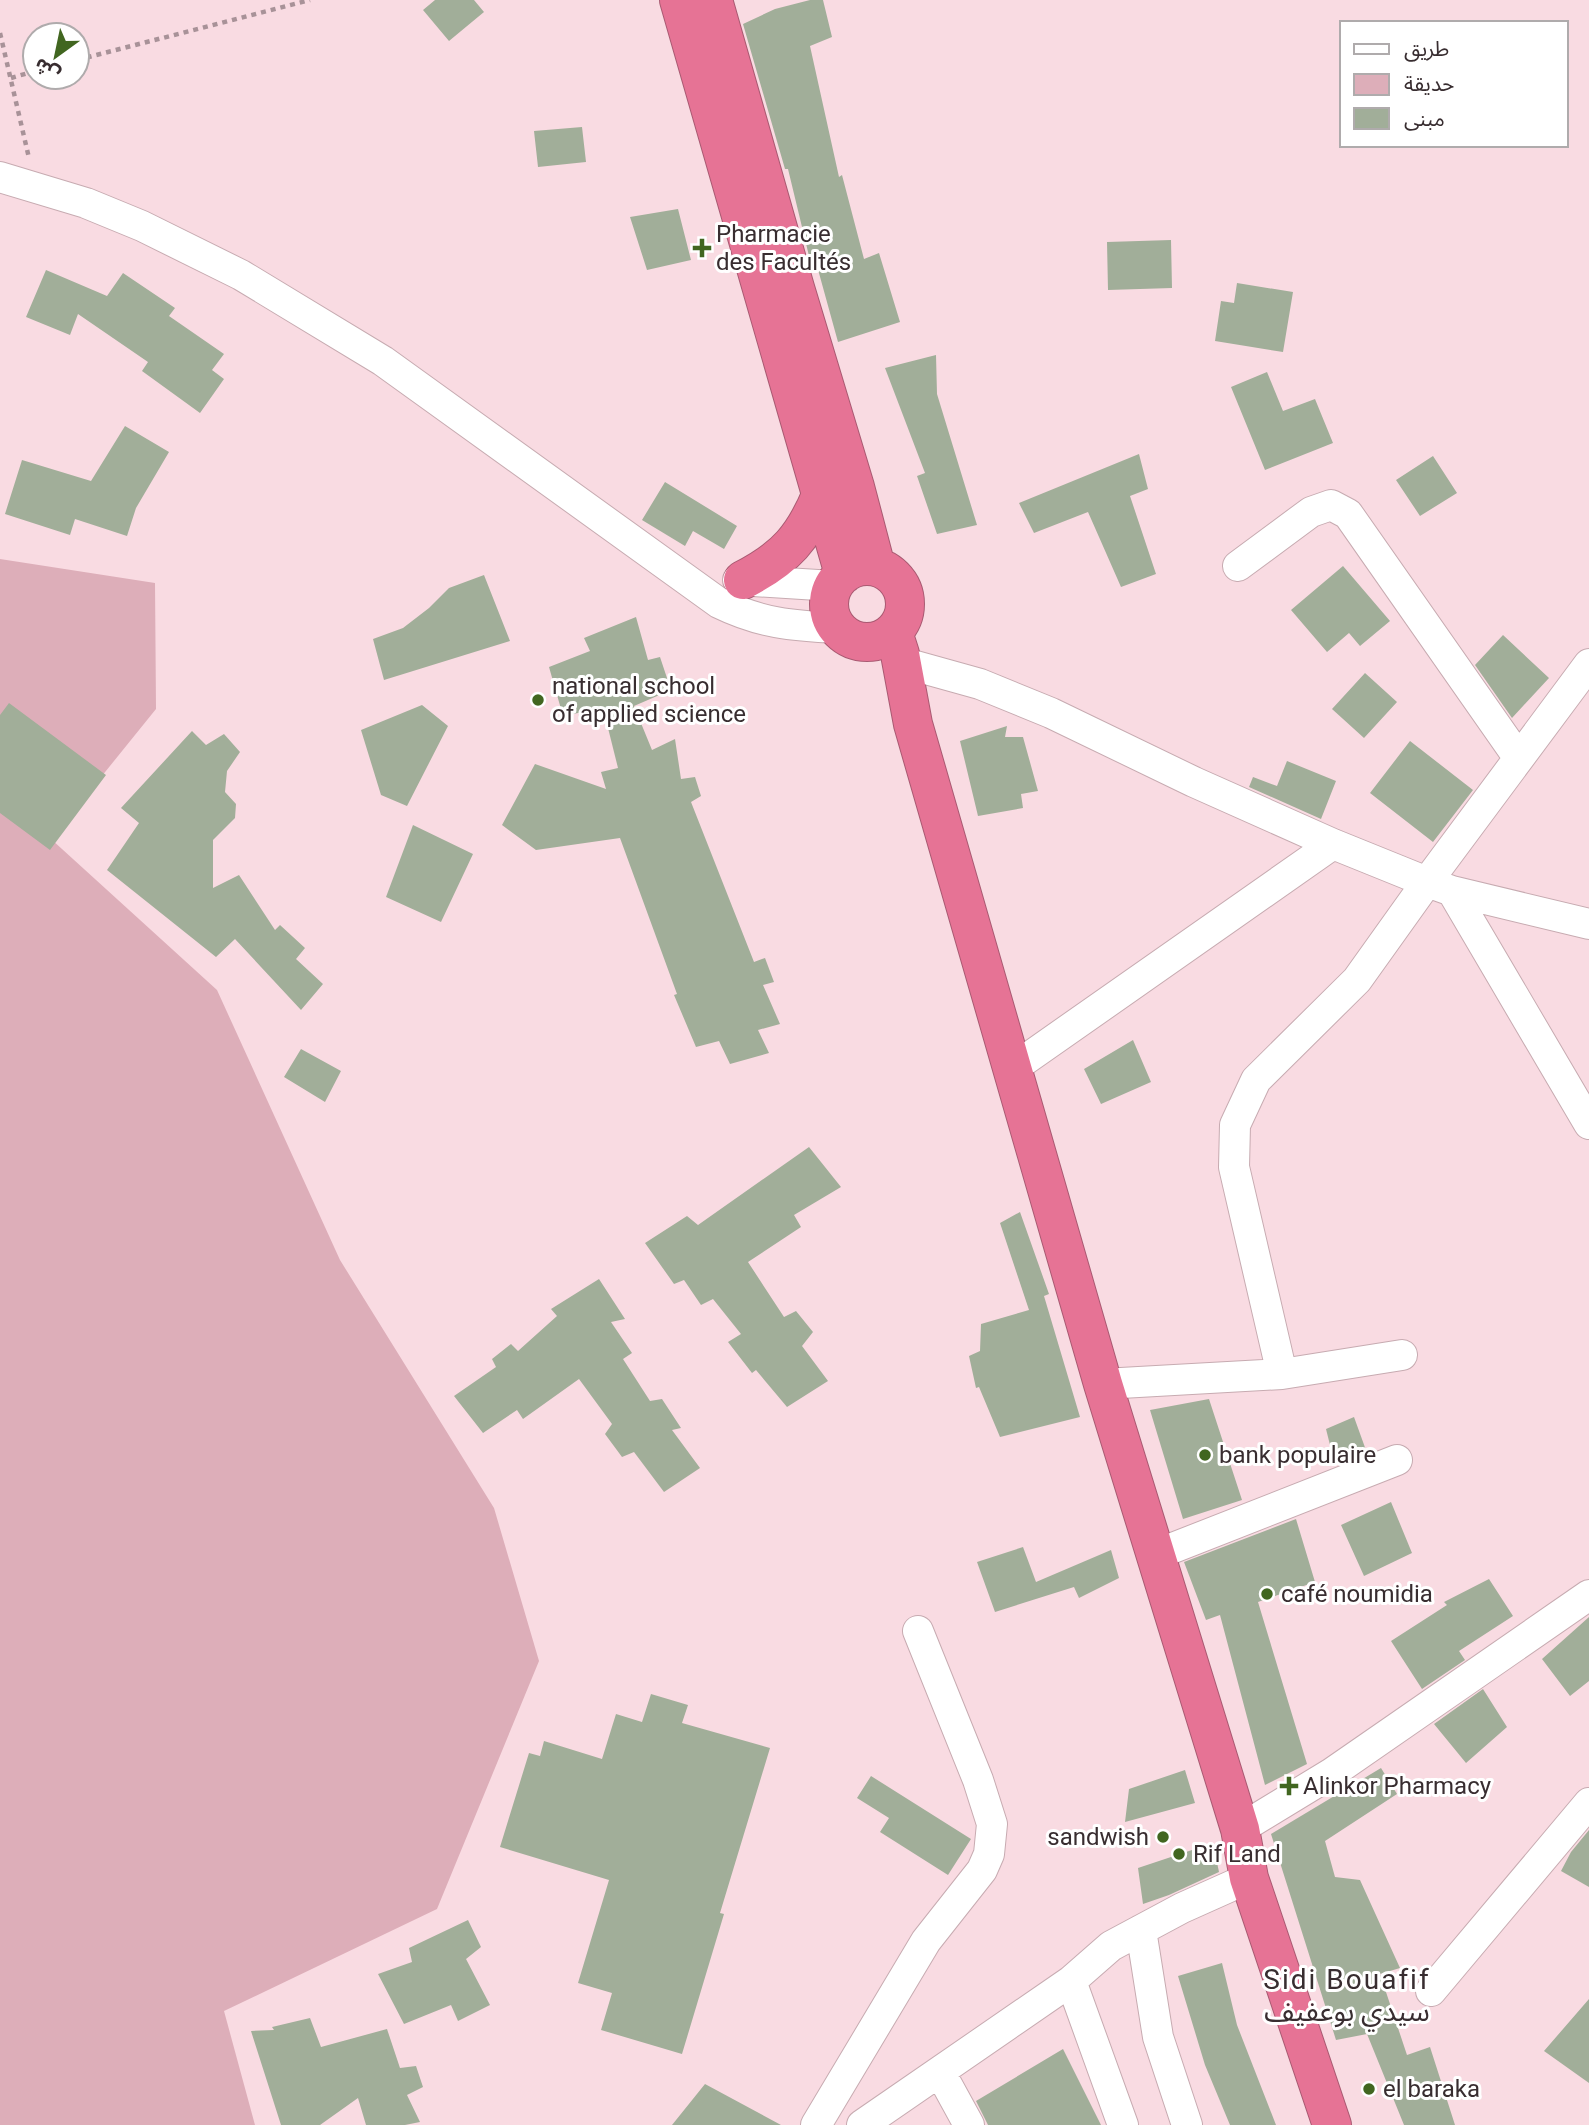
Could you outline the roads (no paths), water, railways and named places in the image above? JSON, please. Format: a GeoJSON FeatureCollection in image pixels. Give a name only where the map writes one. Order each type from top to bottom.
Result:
{"type":"FeatureCollection","features":[{"type":"Feature","properties":{"kind":"highway"},"geometry":{"type":"LineString","coordinates":[[678,0],[821,493],[851,576]]}},
{"type":"Feature","properties":{"kind":"highway"},"geometry":{"type":"LineString","coordinates":[[713,0],[791,275],[855,486],[851,576]]}},
{"type":"Feature","properties":{"kind":"highway"},"geometry":{"type":"LineString","coordinates":[[743,580],[770,566],[793,546],[810,521],[821,493]]}},
{"type":"Feature","properties":{"kind":"highway"},"geometry":{"type":"LineString","coordinates":[[874,641],[901,621],[905,608],[904,595],[898,582],[889,573],[851,576],[830,596],[832,618],[874,641],[913,724],[1103,1384],[1240,1829],[1249,1878],[1332,2125]]}},
{"type":"Feature","properties":{"kind":"street"},"geometry":{"type":"LineString","coordinates":[[0,177],[86,202],[242,275],[383,361],[719,603],[747,616],[874,641],[1051,713],[1194,782],[1333,844],[1439,886],[1589,924]]}},
{"type":"Feature","properties":{"kind":"street"},"geometry":{"type":"LineString","coordinates":[[1238,566],[1311,512],[1331,505],[1348,514],[1518,757]]}},
{"type":"Feature","properties":{"kind":"street"},"geometry":{"type":"LineString","coordinates":[[685,578],[743,580],[851,576]]}},
{"type":"Feature","properties":{"kind":"street"},"geometry":{"type":"LineString","coordinates":[[1282,1374],[1234,1167],[1235,1125],[1256,1080],[1357,980],[1439,886],[1518,757],[1589,664]]}},
{"type":"Feature","properties":{"kind":"street"},"geometry":{"type":"LineString","coordinates":[[1012,1069],[1333,844]]}},
{"type":"Feature","properties":{"kind":"street"},"geometry":{"type":"LineString","coordinates":[[1439,886],[1589,1125]]}},
{"type":"Feature","properties":{"kind":"street"},"geometry":{"type":"LineString","coordinates":[[1103,1384],[1282,1374],[1402,1355]]}},
{"type":"Feature","properties":{"kind":"street"},"geometry":{"type":"LineString","coordinates":[[1155,1555],[1397,1460]]}},
{"type":"Feature","properties":{"kind":"street"},"geometry":{"type":"LineString","coordinates":[[1240,1829],[1332,1773],[1589,1595]]}},
{"type":"Feature","properties":{"kind":"street"},"geometry":{"type":"LineString","coordinates":[[816,2125],[926,1941],[982,1870],[989,1854],[992,1824],[978,1780],[918,1630]]}},
{"type":"Feature","properties":{"kind":"street"},"geometry":{"type":"LineString","coordinates":[[1431,1991],[1589,1803]]}},
{"type":"Feature","properties":{"kind":"street"},"geometry":{"type":"LineString","coordinates":[[862,2125],[1071,1981],[1111,1946],[1182,1908],[1249,1878]]}},
{"type":"Feature","properties":{"kind":"street"},"geometry":{"type":"LineString","coordinates":[[1140,1930],[1158,2037],[1187,2125]]}},
{"type":"Feature","properties":{"kind":"street"},"geometry":{"type":"LineString","coordinates":[[1071,1981],[1123,2125]]}},
{"type":"Feature","properties":{"kind":"street"},"geometry":{"type":"LineString","coordinates":[[940,2072],[969,2125]]}},
{"type":"Feature","properties":{"kind":"place","name":"Pharmacie des Facultés"},"geometry":{"type":"Point","coordinates":[702,248]}},
{"type":"Feature","properties":{"kind":"place","name":"national school of applied science"},"geometry":{"type":"Point","coordinates":[538,700]}},
{"type":"Feature","properties":{"kind":"place","name":"bank populaire"},"geometry":{"type":"Point","coordinates":[1205,1455]}},
{"type":"Feature","properties":{"kind":"place","name":"café noumidia"},"geometry":{"type":"Point","coordinates":[1267,1594]}},
{"type":"Feature","properties":{"kind":"place","name":"Alinkor Pharmacy"},"geometry":{"type":"Point","coordinates":[1289,1786]}},
{"type":"Feature","properties":{"kind":"place","name":"sandwish"},"geometry":{"type":"Point","coordinates":[1163,1837]}},
{"type":"Feature","properties":{"kind":"place","name":"Rif Land"},"geometry":{"type":"Point","coordinates":[1179,1854]}},
{"type":"Feature","properties":{"kind":"place","name":"el baraka"},"geometry":{"type":"Point","coordinates":[1369,2089]}},
{"type":"Feature","properties":{"kind":"district","name":"Sidi Bouafif سيدي بوعفيف"},"geometry":{"type":"Point","coordinates":[1347,1995]}}]}
